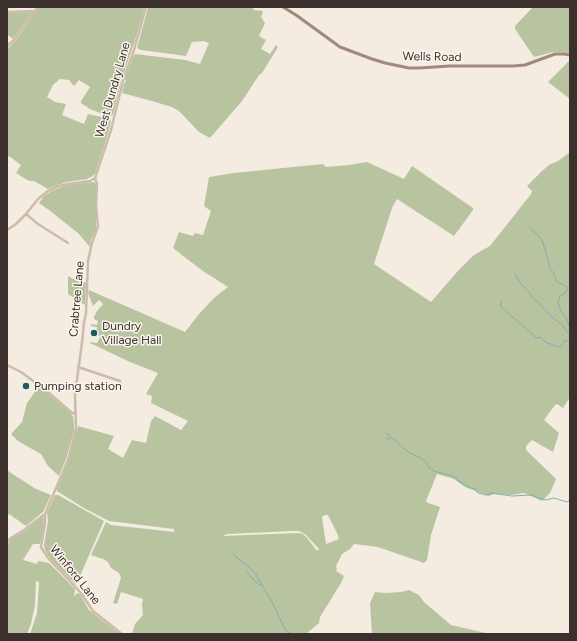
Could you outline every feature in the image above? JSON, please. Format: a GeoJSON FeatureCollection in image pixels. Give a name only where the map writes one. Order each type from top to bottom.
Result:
{"type":"FeatureCollection","features":[{"type":"Feature","properties":{"kind":"street"},"geometry":{"type":"LineString","coordinates":[[7,46],[15,39],[38,7]]}},
{"type":"Feature","properties":{"kind":"street","name":"West Dundry Lane"},"geometry":{"type":"LineString","coordinates":[[95,178],[111,130],[123,81],[134,50],[146,7]]}},
{"type":"Feature","properties":{"kind":"street","name":"Wells Road"},"geometry":{"type":"LineString","coordinates":[[283,7],[340,47],[372,60],[409,68],[450,66],[514,66],[525,65],[555,54],[570,54]]}},
{"type":"Feature","properties":{"kind":"street"},"geometry":{"type":"LineString","coordinates":[[7,12],[36,11]]}},
{"type":"Feature","properties":{"kind":"street"},"geometry":{"type":"LineString","coordinates":[[7,230],[16,224],[41,196],[48,191],[59,186],[90,181],[95,178]]}},
{"type":"Feature","properties":{"kind":"street","name":"Crabtree Lane"},"geometry":{"type":"LineString","coordinates":[[76,424],[75,394],[86,314],[88,261],[98,226],[96,207],[97,184],[95,178]]}},
{"type":"Feature","properties":{"kind":"street"},"geometry":{"type":"LineString","coordinates":[[26,214],[38,224],[68,243]]}},
{"type":"Feature","properties":{"kind":"street"},"geometry":{"type":"LineString","coordinates":[[60,244],[64,240]]}},
{"type":"Feature","properties":{"kind":"street"},"geometry":{"type":"LineString","coordinates":[[7,365],[17,370],[48,392],[72,413],[75,413]]}},
{"type":"Feature","properties":{"kind":"street"},"geometry":{"type":"LineString","coordinates":[[17,370],[19,366]]}},
{"type":"Feature","properties":{"kind":"street"},"geometry":{"type":"LineString","coordinates":[[78,367],[120,381]]}},
{"type":"Feature","properties":{"kind":"street","name":"Winford Lane"},"geometry":{"type":"LineString","coordinates":[[76,424],[68,460],[45,514],[41,547],[48,558],[81,593],[93,611],[122,634]]}},
{"type":"Feature","properties":{"kind":"street"},"geometry":{"type":"LineString","coordinates":[[7,542],[45,514]]}},
{"type":"Feature","properties":{"kind":"green space"},"geometry":{"type":"Polygon","coordinates":[[[39,7],[145,7],[121,82],[113,115],[105,115],[90,109],[81,103],[90,87],[79,80],[74,86],[69,80],[60,79],[53,85],[47,97],[55,102],[66,104],[62,115],[84,124],[88,114],[106,118],[111,121],[95,174],[87,179],[66,182],[48,189],[34,181],[29,181],[16,173],[21,165],[9,156],[7,158],[7,49],[17,39],[39,7]]]}},
{"type":"Feature","properties":{"kind":"green space"},"geometry":{"type":"Polygon","coordinates":[[[148,7],[254,7],[253,10],[263,11],[261,17],[265,23],[259,36],[266,40],[261,49],[270,54],[276,45],[278,47],[242,101],[210,138],[199,132],[179,111],[172,107],[122,93],[126,81],[125,78],[135,54],[185,60],[200,64],[209,43],[204,41],[192,42],[186,56],[141,50],[137,48],[148,7]]]}},
{"type":"Feature","properties":{"kind":"green space"},"geometry":{"type":"Polygon","coordinates":[[[533,7],[570,7],[570,53],[553,52],[534,57],[515,29],[515,26],[533,7]]]}},
{"type":"Feature","properties":{"kind":"green space"},"geometry":{"type":"Polygon","coordinates":[[[33,12],[13,39],[7,34],[7,13],[33,12]]]}},
{"type":"Feature","properties":{"kind":"green space"},"geometry":{"type":"Polygon","coordinates":[[[570,60],[570,99],[548,82],[570,60]]]}},
{"type":"Feature","properties":{"kind":"green space"},"geometry":{"type":"Polygon","coordinates":[[[570,152],[570,397],[563,408],[557,404],[555,405],[544,420],[559,433],[553,452],[532,440],[526,446],[526,450],[556,479],[550,493],[542,501],[524,493],[510,495],[494,494],[489,496],[465,487],[454,479],[437,474],[426,501],[440,507],[431,535],[427,560],[424,563],[378,547],[354,544],[350,549],[342,554],[336,566],[336,571],[344,576],[341,583],[320,617],[319,623],[306,634],[132,634],[135,624],[143,615],[143,599],[121,592],[117,604],[113,603],[121,578],[120,575],[111,568],[108,562],[91,555],[106,522],[111,525],[174,532],[174,529],[109,521],[84,508],[57,491],[57,488],[69,458],[78,426],[114,436],[108,449],[123,458],[132,440],[146,443],[151,421],[155,416],[181,430],[188,421],[151,403],[152,396],[146,394],[158,373],[130,362],[90,343],[97,343],[101,336],[97,335],[97,327],[91,326],[91,324],[97,325],[98,321],[94,319],[94,317],[103,304],[99,300],[93,306],[88,293],[89,290],[185,332],[214,298],[228,287],[203,271],[173,248],[179,232],[193,236],[195,233],[203,235],[211,211],[204,206],[209,177],[323,164],[326,167],[367,162],[404,179],[412,166],[473,208],[454,236],[397,199],[392,208],[374,264],[431,302],[474,255],[490,246],[531,194],[532,191],[527,186],[549,165],[558,161],[570,152]],[[328,515],[322,517],[326,544],[339,539],[328,515]],[[299,531],[227,534],[223,536],[299,533],[303,534],[307,538],[317,551],[319,549],[305,534],[299,531]]]}},
{"type":"Feature","properties":{"kind":"green space"},"geometry":{"type":"Polygon","coordinates":[[[93,182],[96,185],[96,229],[91,240],[90,247],[78,233],[39,203],[44,196],[59,188],[67,185],[93,182]]]}},
{"type":"Feature","properties":{"kind":"green space"},"geometry":{"type":"Polygon","coordinates":[[[68,276],[81,283],[86,282],[85,305],[68,294],[68,276]]]}},
{"type":"Feature","properties":{"kind":"green space"},"geometry":{"type":"Polygon","coordinates":[[[39,386],[73,416],[74,431],[66,459],[59,476],[48,466],[41,454],[18,441],[11,434],[22,422],[27,403],[39,386]]]}},
{"type":"Feature","properties":{"kind":"green space"},"geometry":{"type":"Polygon","coordinates":[[[7,470],[36,489],[51,495],[43,512],[26,526],[9,514],[7,516],[7,470]]]}},
{"type":"Feature","properties":{"kind":"green space"},"geometry":{"type":"Polygon","coordinates":[[[55,495],[58,495],[104,521],[76,585],[50,559],[45,550],[44,545],[48,521],[47,513],[55,495]]]}},
{"type":"Feature","properties":{"kind":"green space"},"geometry":{"type":"Polygon","coordinates":[[[42,517],[44,518],[43,533],[40,544],[33,544],[23,560],[37,564],[38,561],[49,563],[75,589],[74,597],[77,593],[80,594],[89,610],[120,634],[30,634],[37,613],[39,582],[36,581],[35,605],[27,634],[7,634],[7,545],[12,538],[26,530],[42,517]]]}},
{"type":"Feature","properties":{"kind":"green space"},"geometry":{"type":"Polygon","coordinates":[[[409,590],[419,595],[424,602],[451,625],[490,634],[372,634],[370,603],[375,592],[386,593],[409,590]]]}},
{"type":"Feature","properties":{"kind":"waterway"},"geometry":{"type":"LineString","coordinates":[[531,229],[542,240],[550,268],[556,281],[568,289],[560,296],[558,303],[570,328]]}},
{"type":"Feature","properties":{"kind":"waterway"},"geometry":{"type":"LineString","coordinates":[[515,274],[535,300],[553,318],[563,325],[570,337]]}},
{"type":"Feature","properties":{"kind":"waterway"},"geometry":{"type":"LineString","coordinates":[[501,301],[500,306],[537,338],[541,337],[545,342],[559,347],[561,347],[564,341],[570,340]]}},
{"type":"Feature","properties":{"kind":"waterway"},"geometry":{"type":"LineString","coordinates":[[386,433],[403,448],[427,463],[430,469],[457,478],[458,481],[475,489],[478,493],[487,495],[491,493],[512,496],[531,495],[545,500],[554,498],[567,502],[570,500]]}},
{"type":"Feature","properties":{"kind":"waterway"},"geometry":{"type":"LineString","coordinates":[[386,438],[390,439]]}},
{"type":"Feature","properties":{"kind":"waterway"},"geometry":{"type":"LineString","coordinates":[[234,554],[255,573],[272,602],[286,631],[291,634]]}},
{"type":"Feature","properties":{"kind":"waterway"},"geometry":{"type":"LineString","coordinates":[[246,572],[258,584],[262,585]]}},
{"type":"Feature","properties":{"kind":"place","name":"Dundry Village Hall"},"geometry":{"type":"Point","coordinates":[94,333]}},
{"type":"Feature","properties":{"kind":"place","name":"Pumping station"},"geometry":{"type":"Point","coordinates":[26,386]}}]}
